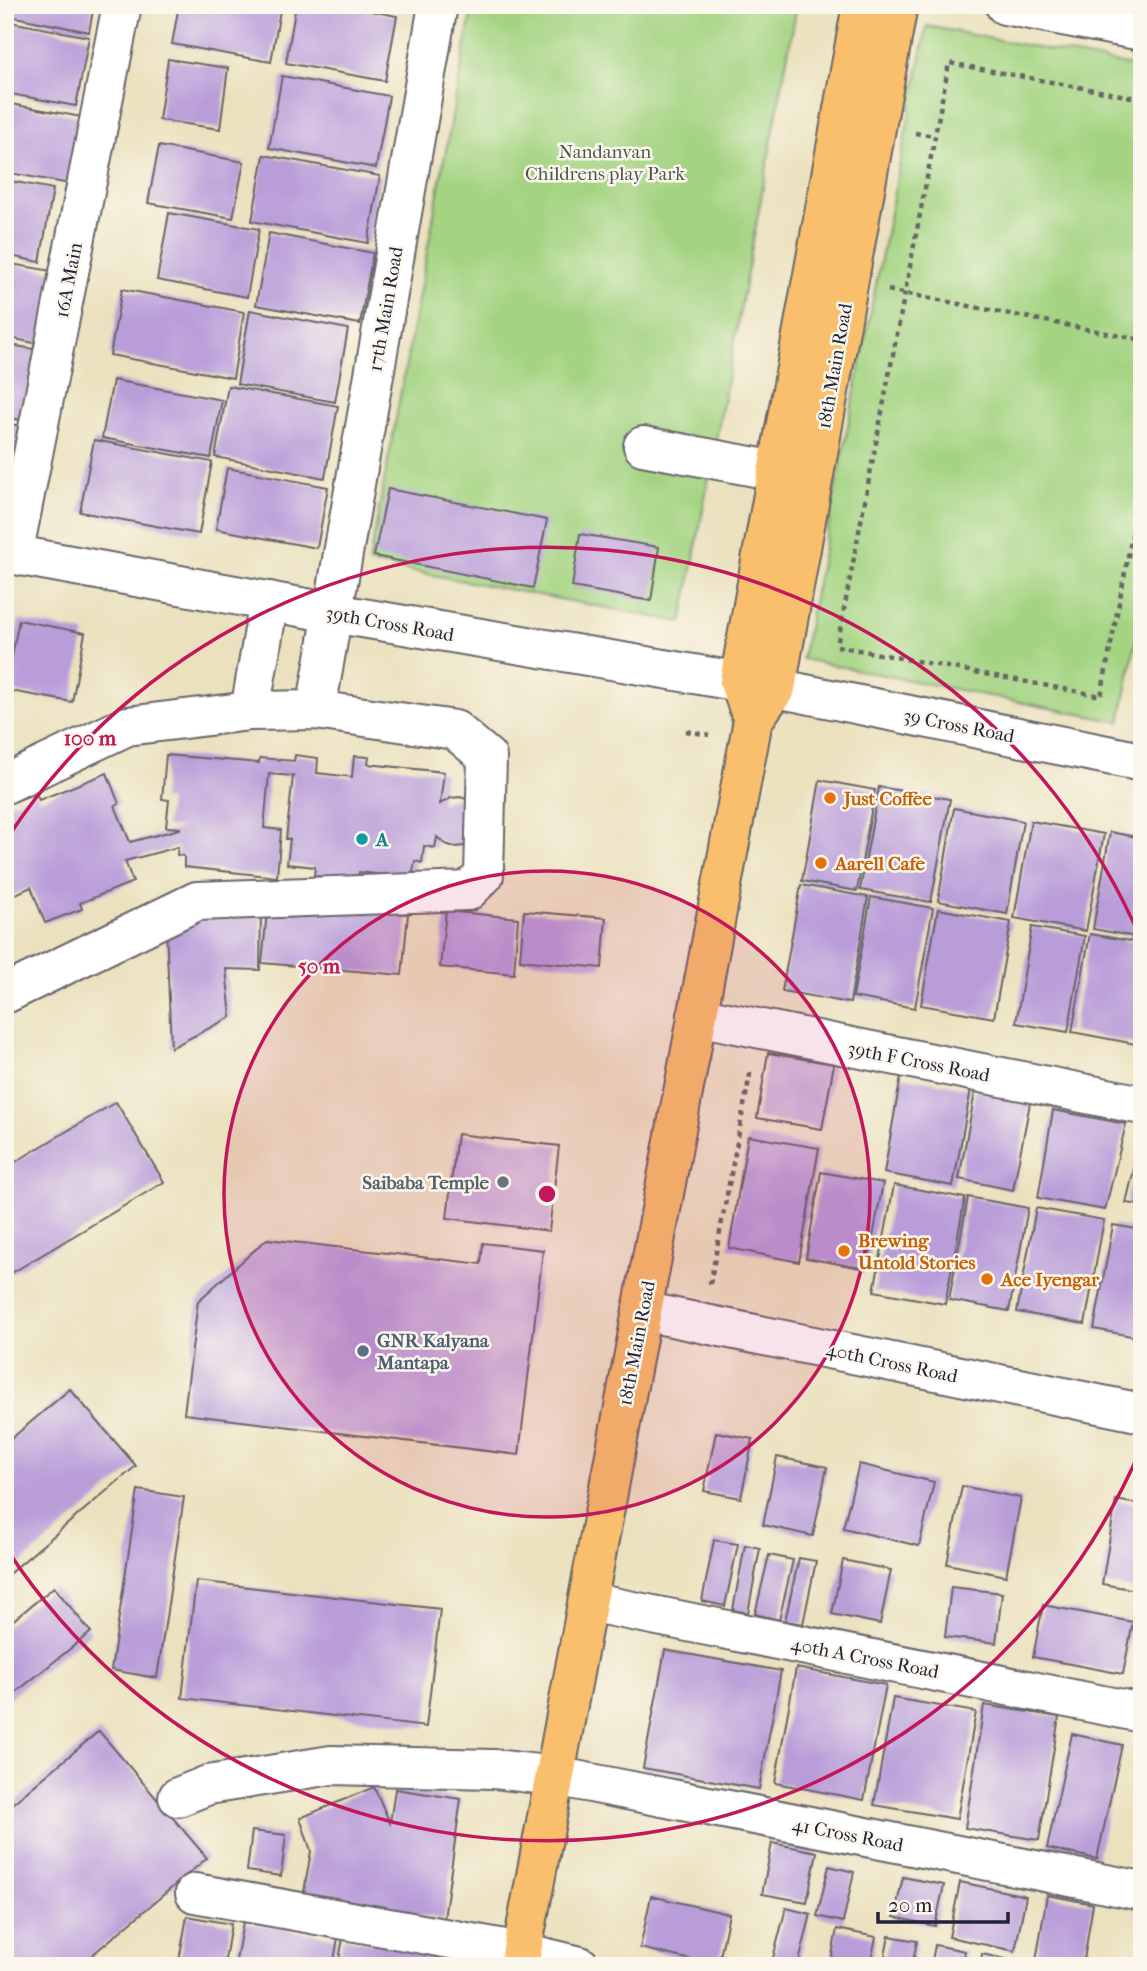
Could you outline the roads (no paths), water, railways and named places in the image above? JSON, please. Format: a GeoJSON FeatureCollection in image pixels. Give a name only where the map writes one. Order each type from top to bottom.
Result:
{"type":"FeatureCollection","features":[{"type":"Feature","properties":{"kind":"main road","name":"18th Main Road"},"geometry":{"type":"LineString","coordinates":[[739,682],[862,5]]}},
{"type":"Feature","properties":{"kind":"main road","name":"18th Main Road"},"geometry":{"type":"LineString","coordinates":[[521,1959],[753,720],[776,688],[898,5]]}},
{"type":"Feature","properties":{"kind":"main road"},"geometry":{"type":"LineString","coordinates":[[739,682],[753,720]]}},
{"type":"Feature","properties":{"kind":"street","name":"16A Main"},"geometry":{"type":"LineString","coordinates":[[9,554],[122,5]]}},
{"type":"Feature","properties":{"kind":"street","name":"17th Main Road"},"geometry":{"type":"LineString","coordinates":[[316,710],[438,5]]}},
{"type":"Feature","properties":{"kind":"street"},"geometry":{"type":"LineString","coordinates":[[1005,5],[1142,32]]}},
{"type":"Feature","properties":{"kind":"street"},"geometry":{"type":"LineString","coordinates":[[643,446],[778,471]]}},
{"type":"Feature","properties":{"kind":"street","name":"39th Cross Road"},"geometry":{"type":"LineString","coordinates":[[9,554],[333,613],[776,688]]}},
{"type":"Feature","properties":{"kind":"street"},"geometry":{"type":"LineString","coordinates":[[250,711],[269,601]]}},
{"type":"Feature","properties":{"kind":"street","name":"39 Cross Road"},"geometry":{"type":"LineString","coordinates":[[776,688],[1142,762]]}},
{"type":"Feature","properties":{"kind":"street"},"geometry":{"type":"LineString","coordinates":[[5,784],[127,726],[250,711],[316,710],[455,730],[487,757],[484,875],[468,891],[197,901],[5,994]]}},
{"type":"Feature","properties":{"kind":"street","name":"39th F Cross Road"},"geometry":{"type":"LineString","coordinates":[[697,1016],[1142,1105]]}},
{"type":"Feature","properties":{"kind":"street","name":"40th Cross Road"},"geometry":{"type":"LineString","coordinates":[[642,1311],[1142,1413]]}},
{"type":"Feature","properties":{"kind":"street","name":"40th A Cross Road"},"geometry":{"type":"LineString","coordinates":[[588,1602],[1142,1713]]}},
{"type":"Feature","properties":{"kind":"street","name":"41 Cross Road"},"geometry":{"type":"LineString","coordinates":[[178,1797],[208,1785],[331,1765],[494,1769],[555,1776],[1142,1891]]}},
{"type":"Feature","properties":{"kind":"street"},"geometry":{"type":"LineString","coordinates":[[195,1893],[521,1959],[580,1966]]}},
{"type":"Feature","properties":{"kind":"place","name":"Just Coffee"},"geometry":{"type":"Point","coordinates":[830,798]}},
{"type":"Feature","properties":{"kind":"place","name":"A"},"geometry":{"type":"Point","coordinates":[362,839]}},
{"type":"Feature","properties":{"kind":"place","name":"Aarell Cafe"},"geometry":{"type":"Point","coordinates":[821,863]}},
{"type":"Feature","properties":{"kind":"place","name":"Saibaba Temple"},"geometry":{"type":"Point","coordinates":[503,1182]}},
{"type":"Feature","properties":{"kind":"place","name":"Brewing Untold Stories"},"geometry":{"type":"Point","coordinates":[844,1251]}},
{"type":"Feature","properties":{"kind":"place","name":"Ace Iyengar"},"geometry":{"type":"Point","coordinates":[987,1279]}},
{"type":"Feature","properties":{"kind":"place","name":"GNR Kalyana Mantapa"},"geometry":{"type":"Point","coordinates":[363,1351]}},
{"type":"Feature","properties":{"kind":"park label","name":"Nandanvan Childrens play Park"},"geometry":{"type":"Point","coordinates":[605,162]}}]}
